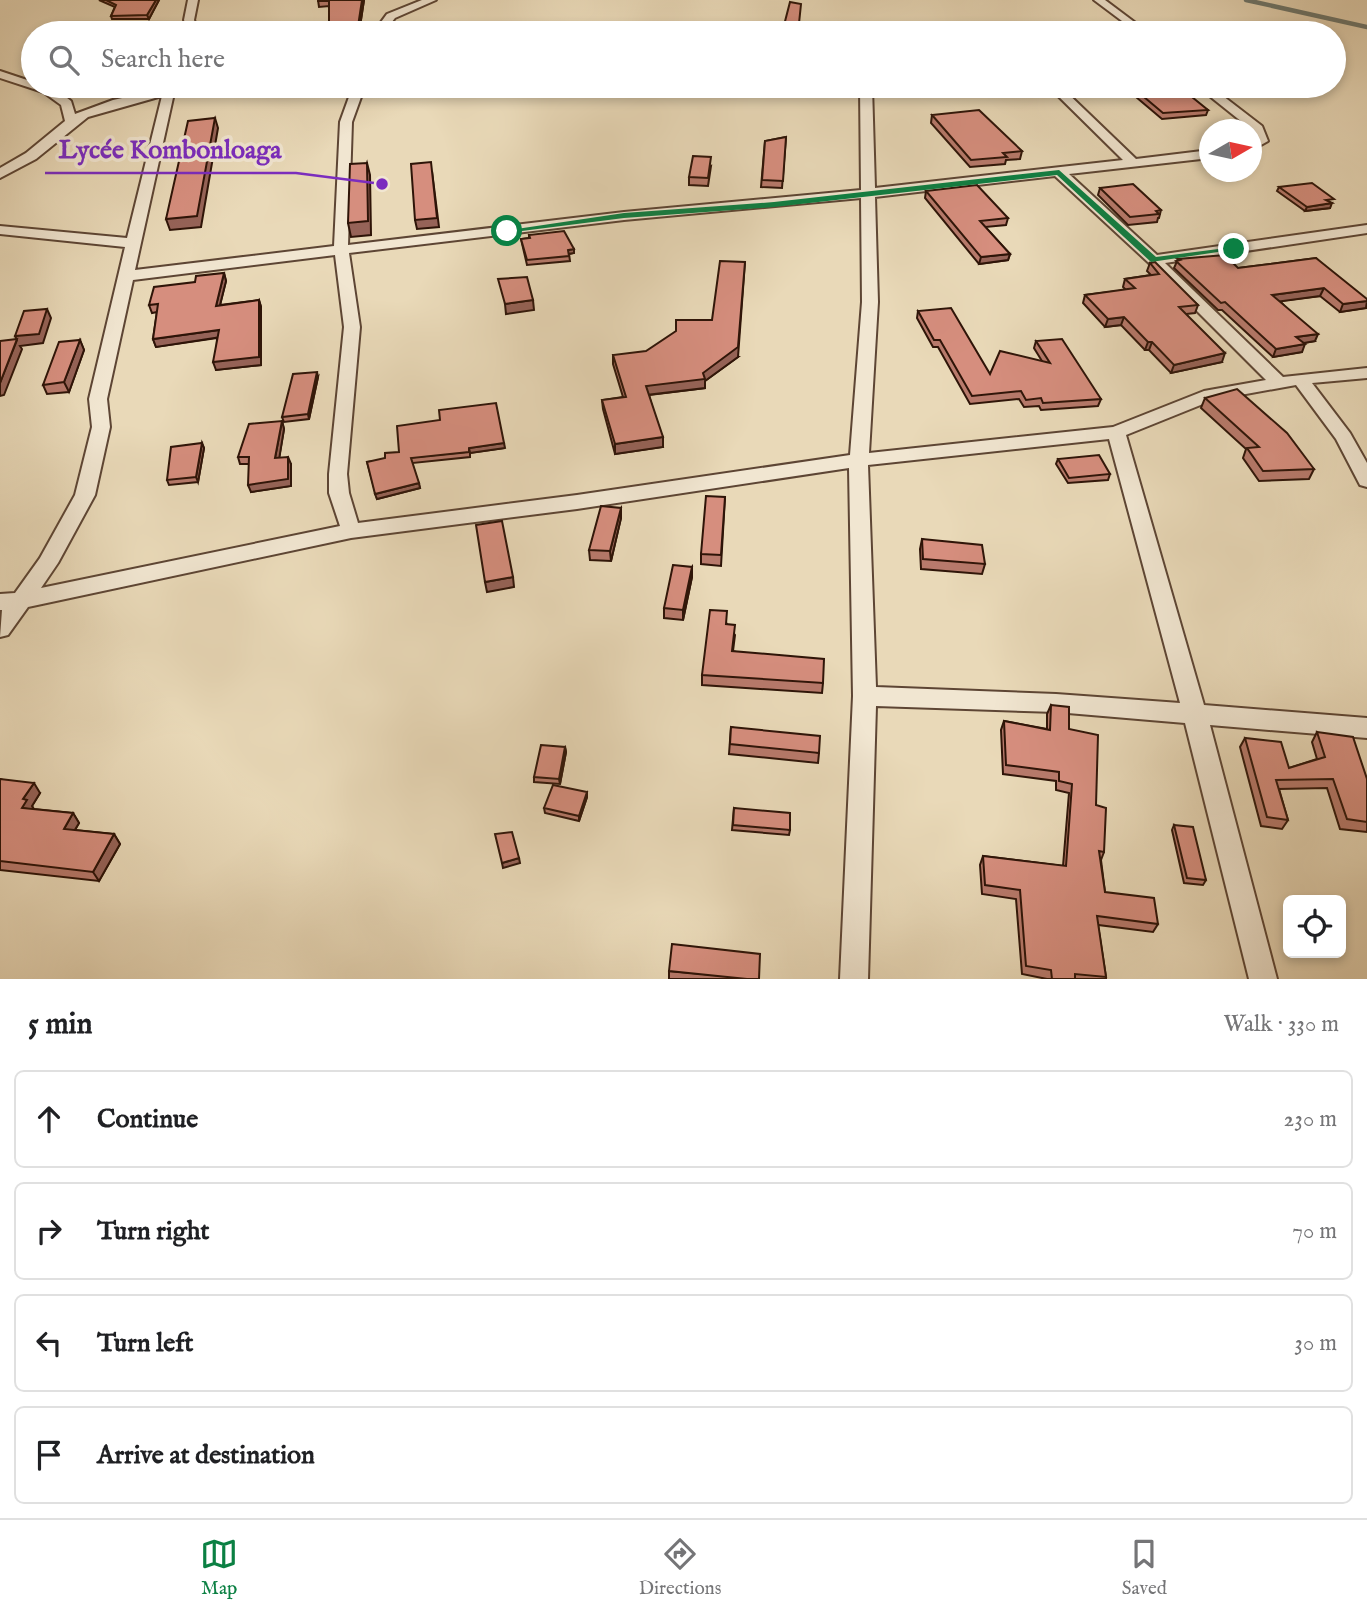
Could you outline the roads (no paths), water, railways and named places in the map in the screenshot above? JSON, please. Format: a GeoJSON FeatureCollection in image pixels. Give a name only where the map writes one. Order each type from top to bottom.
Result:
{"type":"FeatureCollection","features":[{"type":"Feature","properties":{"kind":"street"},"geometry":{"type":"LineString","coordinates":[[189,21],[193,0]]}},
{"type":"Feature","properties":{"kind":"street"},"geometry":{"type":"LineString","coordinates":[[385,21],[430,0]]}},
{"type":"Feature","properties":{"kind":"street"},"geometry":{"type":"LineString","coordinates":[[1099,0],[1128,21]]}},
{"type":"Feature","properties":{"kind":"street"},"geometry":{"type":"LineString","coordinates":[[0,74],[21,82]]}},
{"type":"Feature","properties":{"kind":"street"},"geometry":{"type":"LineString","coordinates":[[59,98],[67,104],[71,122]]}},
{"type":"Feature","properties":{"kind":"street"},"geometry":{"type":"LineString","coordinates":[[0,174],[31,156],[71,122],[134,98]]}},
{"type":"Feature","properties":{"kind":"street"},"geometry":{"type":"LineString","coordinates":[[0,629],[48,563],[85,495],[101,426],[99,399],[124,276],[167,98]]}},
{"type":"Feature","properties":{"kind":"street"},"geometry":{"type":"LineString","coordinates":[[351,531],[339,493],[338,474],[352,327],[341,248],[345,122],[354,98]]}},
{"type":"Feature","properties":{"kind":"street"},"geometry":{"type":"LineString","coordinates":[[854,979],[865,696],[860,460],[870,302],[866,98]]}},
{"type":"Feature","properties":{"kind":"street"},"geometry":{"type":"LineString","coordinates":[[1066,98],[1133,163]]}},
{"type":"Feature","properties":{"kind":"street"},"geometry":{"type":"LineString","coordinates":[[1218,98],[1244,119]]}},
{"type":"Feature","properties":{"kind":"street"},"geometry":{"type":"LineString","coordinates":[[124,276],[624,216],[869,194],[1199,155]]}},
{"type":"Feature","properties":{"kind":"street"},"geometry":{"type":"LineString","coordinates":[[1059,172],[1154,260],[1278,382]]}},
{"type":"Feature","properties":{"kind":"street"},"geometry":{"type":"LineString","coordinates":[[1154,260],[1367,229]]}},
{"type":"Feature","properties":{"kind":"street"},"geometry":{"type":"LineString","coordinates":[[0,230],[133,243]]}},
{"type":"Feature","properties":{"kind":"street"},"geometry":{"type":"LineString","coordinates":[[0,602],[22,600],[351,531],[578,502],[860,460],[1116,432],[1194,400],[1278,382],[1367,373]]}},
{"type":"Feature","properties":{"kind":"street"},"geometry":{"type":"LineString","coordinates":[[1300,379],[1344,437],[1367,481]]}},
{"type":"Feature","properties":{"kind":"street"},"geometry":{"type":"LineString","coordinates":[[1116,432],[1195,714],[1263,979]]}},
{"type":"Feature","properties":{"kind":"street"},"geometry":{"type":"LineString","coordinates":[[865,696],[1056,703],[1367,729]]}},
{"type":"Feature","properties":{"kind":"waterway"},"geometry":{"type":"LineString","coordinates":[[1246,0],[1340,21]]}},
{"type":"Feature","properties":{"kind":"waterway"},"geometry":{"type":"LineString","coordinates":[[1346,22],[1367,27]]}},
{"type":"Feature","properties":{"kind":"place","name":"Lycée Kombonloaga"},"geometry":{"type":"Point","coordinates":[382,184]}}]}
